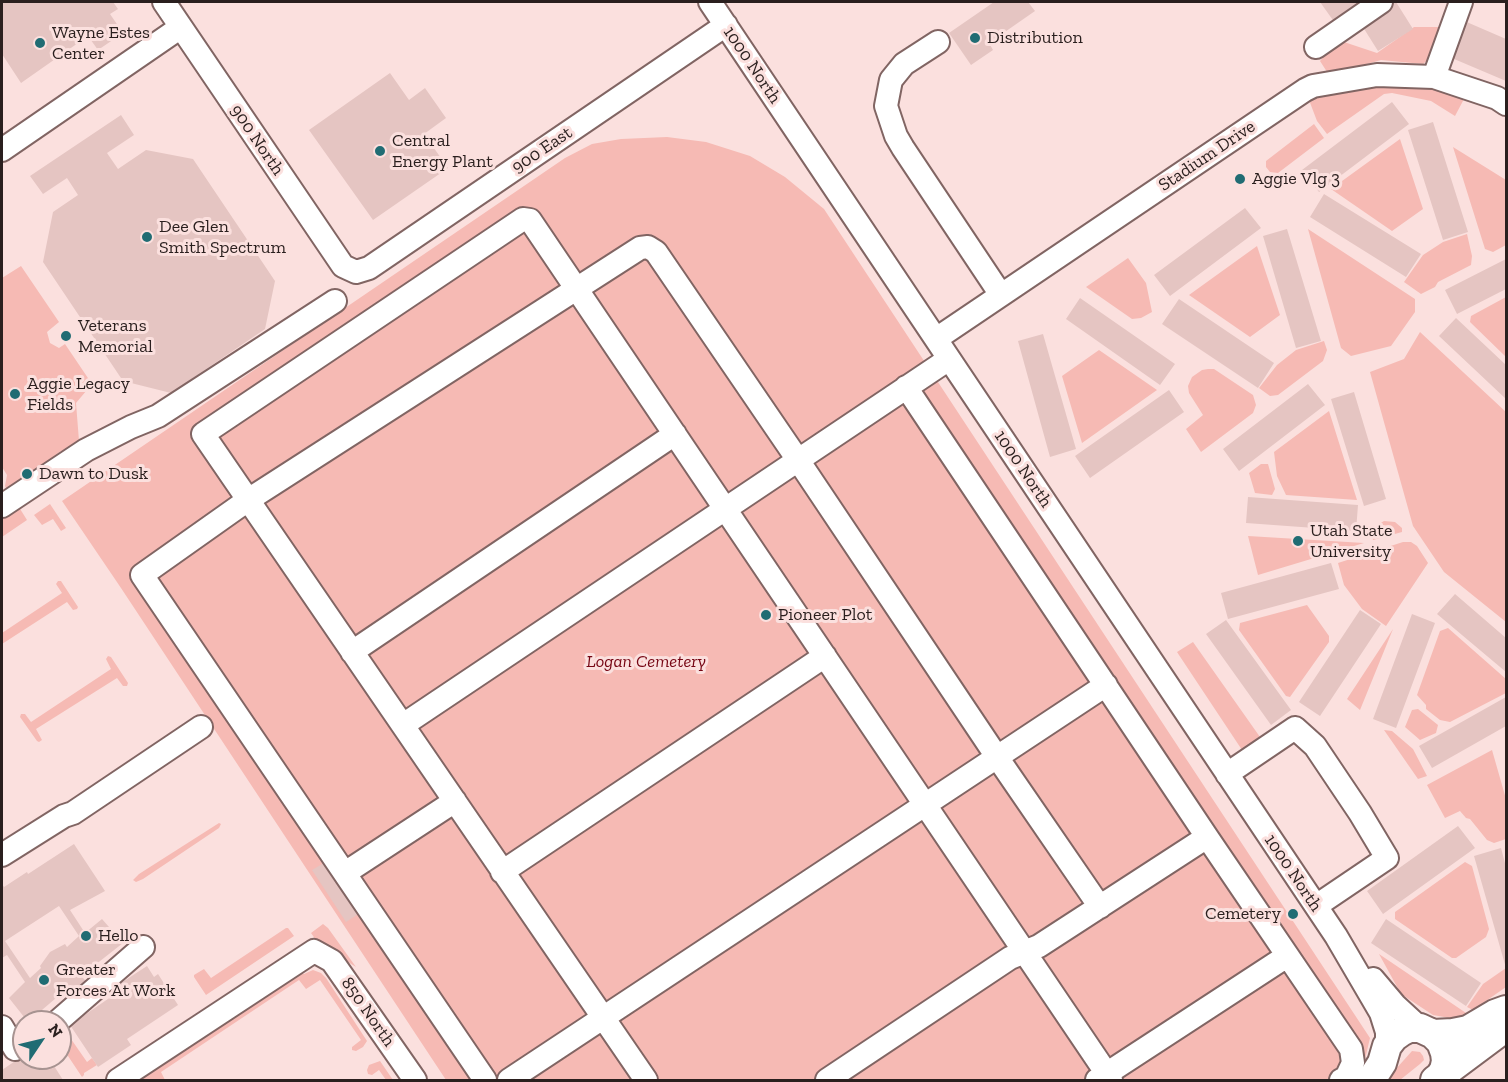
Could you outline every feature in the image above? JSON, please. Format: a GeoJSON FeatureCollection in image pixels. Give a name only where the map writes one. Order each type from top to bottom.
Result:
{"type":"FeatureCollection","features":[{"type":"Feature","properties":{"kind":"main road"},"geometry":{"type":"LineString","coordinates":[[1371,1080],[1382,1063],[1387,1046],[1401,1032],[1409,1028],[1453,1034],[1468,1030],[1506,1010]]}},
{"type":"Feature","properties":{"kind":"main road"},"geometry":{"type":"LineString","coordinates":[[1438,1078],[1506,1027]]}},
{"type":"Feature","properties":{"kind":"main road"},"geometry":{"type":"LineString","coordinates":[[1427,1031],[1441,1042],[1445,1053],[1444,1070],[1438,1078]]}},
{"type":"Feature","properties":{"kind":"street","name":"900 North"},"geometry":{"type":"LineString","coordinates":[[164,2],[343,266],[356,272]]}},
{"type":"Feature","properties":{"kind":"street","name":"1000 North"},"geometry":{"type":"LineString","coordinates":[[710,2],[1336,936],[1381,1014],[1387,1032],[1387,1046]]}},
{"type":"Feature","properties":{"kind":"street"},"geometry":{"type":"LineString","coordinates":[[1316,47],[1381,2]]}},
{"type":"Feature","properties":{"kind":"street"},"geometry":{"type":"LineString","coordinates":[[1434,76],[1461,2]]}},
{"type":"Feature","properties":{"kind":"street","name":"900 East"},"geometry":{"type":"LineString","coordinates":[[356,272],[369,268],[726,25]]}},
{"type":"Feature","properties":{"kind":"street"},"geometry":{"type":"LineString","coordinates":[[2,150],[181,27]]}},
{"type":"Feature","properties":{"kind":"street"},"geometry":{"type":"LineString","coordinates":[[938,42],[904,64],[891,80],[886,106],[896,136],[903,148],[1001,294]]}},
{"type":"Feature","properties":{"kind":"street","name":"Stadium Drive"},"geometry":{"type":"LineString","coordinates":[[936,339],[1313,86],[1377,75],[1434,76],[1497,98],[1506,104]]}},
{"type":"Feature","properties":{"kind":"street"},"geometry":{"type":"LineString","coordinates":[[646,1080],[203,434],[523,219],[531,220],[1025,952],[1105,1078],[1287,956]]}},
{"type":"Feature","properties":{"kind":"street"},"geometry":{"type":"LineString","coordinates":[[485,1080],[142,575],[248,500],[640,248],[648,247],[656,252],[1100,907]]}},
{"type":"Feature","properties":{"kind":"street"},"geometry":{"type":"LineString","coordinates":[[2,506],[86,450],[158,416],[335,301]]}},
{"type":"Feature","properties":{"kind":"street"},"geometry":{"type":"LineString","coordinates":[[403,725],[949,359]]}},
{"type":"Feature","properties":{"kind":"street"},"geometry":{"type":"LineString","coordinates":[[906,387],[1351,1049],[1353,1063],[1346,1078],[1341,1080]]}},
{"type":"Feature","properties":{"kind":"street"},"geometry":{"type":"LineString","coordinates":[[352,652],[675,434]]}},
{"type":"Feature","properties":{"kind":"street"},"geometry":{"type":"LineString","coordinates":[[502,872],[825,656]]}},
{"type":"Feature","properties":{"kind":"street"},"geometry":{"type":"LineString","coordinates":[[509,1080],[1106,686]]}},
{"type":"Feature","properties":{"kind":"street"},"geometry":{"type":"LineString","coordinates":[[2,855],[64,816],[73,813],[201,727]]}},
{"type":"Feature","properties":{"kind":"street"},"geometry":{"type":"LineString","coordinates":[[1227,774],[1295,729],[1316,746],[1387,858],[1316,906]]}},
{"type":"Feature","properties":{"kind":"street"},"geometry":{"type":"LineString","coordinates":[[345,873],[455,801]]}},
{"type":"Feature","properties":{"kind":"street"},"geometry":{"type":"LineString","coordinates":[[827,1080],[1010,958],[1040,946],[1207,837]]}},
{"type":"Feature","properties":{"kind":"street","name":"1000 North"},"geometry":{"type":"LineString","coordinates":[[1336,936],[1395,1005],[1427,1031]]}},
{"type":"Feature","properties":{"kind":"street"},"geometry":{"type":"LineString","coordinates":[[71,1010],[143,947]]}},
{"type":"Feature","properties":{"kind":"street","name":"850 North"},"geometry":{"type":"LineString","coordinates":[[118,1080],[314,951],[332,962],[415,1080]]}},
{"type":"Feature","properties":{"kind":"street"},"geometry":{"type":"LineString","coordinates":[[2,1027],[12,1046]]}},
{"type":"Feature","properties":{"kind":"green space"},"geometry":{"type":"Polygon","coordinates":[[[1414,27],[1443,27],[1430,58],[1423,64],[1381,60],[1329,75],[1320,61],[1338,40],[1377,53],[1414,27]]]}},
{"type":"Feature","properties":{"kind":"green space"},"geometry":{"type":"Polygon","coordinates":[[[1365,85],[1430,86],[1464,99],[1455,116],[1431,101],[1392,93],[1384,94],[1327,134],[1317,121],[1309,100],[1365,85]]]}},
{"type":"Feature","properties":{"kind":"green space"},"geometry":{"type":"Polygon","coordinates":[[[1314,124],[1324,138],[1278,173],[1270,172],[1266,167],[1266,161],[1314,124]]]}},
{"type":"Feature","properties":{"kind":"green space","name":"Logan Cemetery"},"geometry":{"type":"Polygon","coordinates":[[[667,137],[706,142],[750,156],[785,177],[824,209],[1370,1038],[1365,1059],[1351,1080],[446,1080],[62,501],[565,158],[592,144],[621,139],[667,137]]]}},
{"type":"Feature","properties":{"kind":"green space"},"geometry":{"type":"Polygon","coordinates":[[[1400,139],[1423,209],[1392,231],[1331,189],[1400,139]]]}},
{"type":"Feature","properties":{"kind":"green space"},"geometry":{"type":"Polygon","coordinates":[[[1453,147],[1506,180],[1506,245],[1493,252],[1485,249],[1453,147]]]}},
{"type":"Feature","properties":{"kind":"green space"},"geometry":{"type":"Polygon","coordinates":[[[1308,229],[1415,299],[1415,312],[1391,346],[1351,356],[1341,348],[1308,229]]]}},
{"type":"Feature","properties":{"kind":"green space"},"geometry":{"type":"Polygon","coordinates":[[[1467,234],[1472,256],[1471,265],[1438,282],[1435,287],[1421,294],[1404,282],[1423,255],[1443,242],[1467,234]]]}},
{"type":"Feature","properties":{"kind":"green space"},"geometry":{"type":"Polygon","coordinates":[[[1257,246],[1280,315],[1250,337],[1189,295],[1257,246]]]}},
{"type":"Feature","properties":{"kind":"green space"},"geometry":{"type":"Polygon","coordinates":[[[1128,258],[1146,283],[1152,312],[1141,318],[1132,319],[1086,287],[1128,258]]]}},
{"type":"Feature","properties":{"kind":"green space"},"geometry":{"type":"Polygon","coordinates":[[[21,266],[59,322],[47,332],[50,343],[59,348],[65,344],[92,384],[76,403],[79,441],[64,455],[61,451],[42,465],[44,469],[34,475],[30,471],[24,471],[22,475],[26,481],[8,493],[5,486],[7,475],[2,467],[2,278],[21,266]]]}},
{"type":"Feature","properties":{"kind":"green space"},"geometry":{"type":"Polygon","coordinates":[[[1506,297],[1506,357],[1470,322],[1471,316],[1506,297]]]}},
{"type":"Feature","properties":{"kind":"green space"},"geometry":{"type":"Polygon","coordinates":[[[1420,332],[1506,412],[1506,622],[1444,572],[1413,526],[1370,372],[1404,359],[1420,332]]]}},
{"type":"Feature","properties":{"kind":"green space"},"geometry":{"type":"Polygon","coordinates":[[[1324,341],[1327,350],[1323,361],[1278,395],[1270,396],[1259,388],[1277,365],[1296,350],[1324,341]]]}},
{"type":"Feature","properties":{"kind":"green space"},"geometry":{"type":"Polygon","coordinates":[[[1099,350],[1157,390],[1082,443],[1062,376],[1099,350]]]}},
{"type":"Feature","properties":{"kind":"green space"},"geometry":{"type":"Polygon","coordinates":[[[1208,369],[1214,369],[1253,395],[1256,405],[1253,413],[1201,452],[1186,429],[1203,415],[1189,393],[1188,386],[1192,377],[1208,369]]]}},
{"type":"Feature","properties":{"kind":"green space"},"geometry":{"type":"Polygon","coordinates":[[[1329,411],[1357,500],[1286,495],[1277,476],[1274,452],[1329,411]]]}},
{"type":"Feature","properties":{"kind":"green space"},"geometry":{"type":"Polygon","coordinates":[[[1261,464],[1268,464],[1275,489],[1272,495],[1255,493],[1249,473],[1261,464]]]}},
{"type":"Feature","properties":{"kind":"green space"},"geometry":{"type":"Polygon","coordinates":[[[17,504],[27,520],[2,537],[2,514],[17,504]]]}},
{"type":"Feature","properties":{"kind":"green space"},"geometry":{"type":"Polygon","coordinates":[[[50,504],[66,528],[61,531],[53,519],[42,525],[34,515],[50,504]]]}},
{"type":"Feature","properties":{"kind":"green space"},"geometry":{"type":"Polygon","coordinates":[[[1384,521],[1395,522],[1402,528],[1402,532],[1373,540],[1372,535],[1376,526],[1384,521]]]}},
{"type":"Feature","properties":{"kind":"green space"},"geometry":{"type":"Polygon","coordinates":[[[1248,536],[1364,543],[1258,575],[1248,536]]]}},
{"type":"Feature","properties":{"kind":"green space"},"geometry":{"type":"Polygon","coordinates":[[[1403,542],[1411,542],[1417,546],[1428,563],[1386,626],[1362,609],[1344,585],[1338,563],[1403,542]]]}},
{"type":"Feature","properties":{"kind":"green space"},"geometry":{"type":"Polygon","coordinates":[[[61,581],[78,607],[77,609],[73,610],[67,602],[2,644],[2,633],[62,593],[56,584],[61,581]]]}},
{"type":"Feature","properties":{"kind":"green space"},"geometry":{"type":"Polygon","coordinates":[[[1307,605],[1329,636],[1329,642],[1290,697],[1286,696],[1239,630],[1240,623],[1307,605]]]}},
{"type":"Feature","properties":{"kind":"green space"},"geometry":{"type":"Polygon","coordinates":[[[1448,628],[1506,679],[1506,693],[1450,722],[1440,720],[1426,709],[1426,705],[1417,695],[1440,631],[1448,628]]]}},
{"type":"Feature","properties":{"kind":"green space"},"geometry":{"type":"Polygon","coordinates":[[[1393,629],[1360,710],[1347,699],[1393,629]]]}},
{"type":"Feature","properties":{"kind":"green space"},"geometry":{"type":"Polygon","coordinates":[[[1193,642],[1260,737],[1242,750],[1177,652],[1193,642]]]}},
{"type":"Feature","properties":{"kind":"green space"},"geometry":{"type":"Polygon","coordinates":[[[108,656],[111,657],[128,683],[127,686],[123,686],[117,678],[36,729],[42,740],[37,741],[20,717],[21,714],[25,714],[31,722],[111,669],[106,659],[108,656]]]}},
{"type":"Feature","properties":{"kind":"green space"},"geometry":{"type":"Polygon","coordinates":[[[1418,709],[1438,725],[1436,733],[1420,740],[1405,727],[1412,710],[1418,709]]]}},
{"type":"Feature","properties":{"kind":"green space"},"geometry":{"type":"Polygon","coordinates":[[[1384,730],[1392,731],[1413,749],[1427,776],[1418,779],[1384,730]]]}},
{"type":"Feature","properties":{"kind":"green space"},"geometry":{"type":"Polygon","coordinates":[[[1492,750],[1506,799],[1506,839],[1494,843],[1487,840],[1470,819],[1460,811],[1445,818],[1427,785],[1492,750]]]}},
{"type":"Feature","properties":{"kind":"green space"},"geometry":{"type":"Polygon","coordinates":[[[219,823],[221,824],[219,828],[143,879],[136,882],[133,880],[139,874],[219,823]]]}},
{"type":"Feature","properties":{"kind":"green space"},"geometry":{"type":"Polygon","coordinates":[[[1465,862],[1472,866],[1489,929],[1486,937],[1456,958],[1452,958],[1395,919],[1395,912],[1465,862]]]}},
{"type":"Feature","properties":{"kind":"green space"},"geometry":{"type":"Polygon","coordinates":[[[323,924],[356,967],[318,943],[311,933],[323,924]]]}},
{"type":"Feature","properties":{"kind":"green space"},"geometry":{"type":"Polygon","coordinates":[[[286,928],[294,936],[206,995],[194,975],[204,969],[211,978],[286,928]]]}},
{"type":"Feature","properties":{"kind":"green space"},"geometry":{"type":"Polygon","coordinates":[[[1379,954],[1469,1015],[1455,1019],[1433,1015],[1401,994],[1379,954]]]}},
{"type":"Feature","properties":{"kind":"green space"},"geometry":{"type":"Polygon","coordinates":[[[1506,968],[1506,987],[1473,1010],[1467,1007],[1483,984],[1506,968]]]}},
{"type":"Feature","properties":{"kind":"green space"},"geometry":{"type":"Polygon","coordinates":[[[313,970],[326,978],[367,1041],[363,1047],[356,1051],[352,1050],[352,1047],[361,1040],[320,980],[306,989],[299,980],[161,1072],[165,1080],[145,1080],[142,1077],[298,972],[304,974],[313,970]]]}},
{"type":"Feature","properties":{"kind":"green space"},"geometry":{"type":"Polygon","coordinates":[[[72,1040],[87,1062],[92,1058],[97,1065],[84,1073],[82,1077],[72,1062],[72,1040]]]}},
{"type":"Feature","properties":{"kind":"green space"},"geometry":{"type":"Polygon","coordinates":[[[1412,1051],[1420,1052],[1424,1060],[1400,1080],[1386,1080],[1412,1051]]]}},
{"type":"Feature","properties":{"kind":"green space"},"geometry":{"type":"Polygon","coordinates":[[[380,1061],[393,1080],[386,1080],[379,1070],[372,1075],[368,1074],[369,1065],[380,1061]]]}},
{"type":"Feature","properties":{"kind":"building","name":"Wayne Estes Center"},"geometry":{"type":"Polygon","coordinates":[[[2,2],[113,2],[118,9],[110,14],[123,33],[98,50],[88,36],[21,83],[2,54],[2,2]]]}},
{"type":"Feature","properties":{"kind":"building","name":"Distribution"},"geometry":{"type":"Polygon","coordinates":[[[994,2],[1028,2],[1035,11],[989,43],[993,50],[971,65],[949,33],[994,2]]]}},
{"type":"Feature","properties":{"kind":"building"},"geometry":{"type":"Polygon","coordinates":[[[1320,2],[1367,2],[1335,23],[1320,2]]]}},
{"type":"Feature","properties":{"kind":"building"},"geometry":{"type":"Polygon","coordinates":[[[1396,2],[1413,29],[1378,51],[1361,24],[1396,2]]]}},
{"type":"Feature","properties":{"kind":"building"},"geometry":{"type":"Polygon","coordinates":[[[1462,20],[1506,39],[1506,81],[1447,56],[1462,20]]]}},
{"type":"Feature","properties":{"kind":"building","name":"Central Energy Plant"},"geometry":{"type":"Polygon","coordinates":[[[390,73],[409,100],[425,88],[446,118],[424,134],[448,168],[373,220],[309,130],[390,73]]]}},
{"type":"Feature","properties":{"kind":"building"},"geometry":{"type":"Polygon","coordinates":[[[1392,102],[1409,124],[1319,192],[1302,170],[1392,102]]]}},
{"type":"Feature","properties":{"kind":"building","name":"Dee Glen Smith Spectrum"},"geometry":{"type":"Polygon","coordinates":[[[121,115],[134,135],[107,153],[118,169],[146,150],[193,159],[275,281],[265,329],[171,393],[123,381],[43,262],[53,212],[78,195],[67,178],[43,194],[30,176],[121,115]]]}},
{"type":"Feature","properties":{"kind":"building"},"geometry":{"type":"Polygon","coordinates":[[[1433,122],[1468,232],[1443,240],[1408,130],[1433,122]]]}},
{"type":"Feature","properties":{"kind":"building"},"geometry":{"type":"Polygon","coordinates":[[[1324,194],[1421,254],[1406,277],[1310,217],[1324,194]]]}},
{"type":"Feature","properties":{"kind":"building"},"geometry":{"type":"Polygon","coordinates":[[[1245,208],[1261,228],[1170,296],[1154,275],[1245,208]]]}},
{"type":"Feature","properties":{"kind":"building"},"geometry":{"type":"Polygon","coordinates":[[[1287,229],[1321,341],[1296,348],[1263,236],[1287,229]]]}},
{"type":"Feature","properties":{"kind":"building"},"geometry":{"type":"Polygon","coordinates":[[[1506,259],[1506,289],[1457,314],[1445,290],[1506,259]]]}},
{"type":"Feature","properties":{"kind":"building"},"geometry":{"type":"Polygon","coordinates":[[[1080,298],[1175,364],[1160,385],[1066,319],[1080,298]]]}},
{"type":"Feature","properties":{"kind":"building"},"geometry":{"type":"Polygon","coordinates":[[[1179,299],[1274,363],[1258,388],[1162,324],[1179,299]]]}},
{"type":"Feature","properties":{"kind":"building"},"geometry":{"type":"Polygon","coordinates":[[[1456,318],[1506,365],[1506,399],[1439,336],[1456,318]]]}},
{"type":"Feature","properties":{"kind":"building"},"geometry":{"type":"Polygon","coordinates":[[[1043,334],[1076,449],[1050,457],[1018,341],[1043,334]]]}},
{"type":"Feature","properties":{"kind":"building"},"geometry":{"type":"Polygon","coordinates":[[[1308,384],[1325,405],[1239,471],[1223,449],[1308,384]]]}},
{"type":"Feature","properties":{"kind":"building"},"geometry":{"type":"Polygon","coordinates":[[[1169,390],[1184,412],[1090,478],[1075,456],[1169,390]]]}},
{"type":"Feature","properties":{"kind":"building"},"geometry":{"type":"Polygon","coordinates":[[[1354,392],[1386,499],[1364,506],[1331,399],[1354,392]]]}},
{"type":"Feature","properties":{"kind":"building"},"geometry":{"type":"Polygon","coordinates":[[[1248,497],[1358,505],[1356,531],[1246,523],[1248,497]]]}},
{"type":"Feature","properties":{"kind":"building"},"geometry":{"type":"Polygon","coordinates":[[[1331,563],[1339,589],[1228,619],[1221,593],[1331,563]]]}},
{"type":"Feature","properties":{"kind":"building"},"geometry":{"type":"Polygon","coordinates":[[[1455,594],[1506,638],[1506,672],[1437,614],[1455,594]]]}},
{"type":"Feature","properties":{"kind":"building"},"geometry":{"type":"Polygon","coordinates":[[[1360,610],[1381,624],[1320,716],[1299,702],[1360,610]]]}},
{"type":"Feature","properties":{"kind":"building"},"geometry":{"type":"Polygon","coordinates":[[[1412,614],[1435,623],[1396,728],[1373,719],[1412,614]]]}},
{"type":"Feature","properties":{"kind":"building"},"geometry":{"type":"Polygon","coordinates":[[[1226,620],[1291,710],[1271,725],[1206,634],[1226,620]]]}},
{"type":"Feature","properties":{"kind":"building"},"geometry":{"type":"Polygon","coordinates":[[[1506,697],[1506,726],[1432,768],[1419,746],[1506,697]]]}},
{"type":"Feature","properties":{"kind":"building"},"geometry":{"type":"Polygon","coordinates":[[[1458,826],[1475,848],[1383,914],[1367,891],[1458,826]]]}},
{"type":"Feature","properties":{"kind":"building"},"geometry":{"type":"Polygon","coordinates":[[[74,844],[105,891],[70,910],[85,933],[102,919],[123,943],[81,976],[86,981],[68,997],[63,992],[42,1010],[18,1010],[9,998],[25,982],[7,955],[2,958],[2,884],[4,887],[27,872],[28,874],[74,844]],[[59,906],[5,941],[30,978],[41,968],[40,966],[50,952],[65,944],[67,947],[79,936],[59,906]]]}},
{"type":"Feature","properties":{"kind":"building"},"geometry":{"type":"Polygon","coordinates":[[[1501,848],[1506,867],[1506,968],[1474,856],[1501,848]]]}},
{"type":"Feature","properties":{"kind":"building"},"geometry":{"type":"Polygon","coordinates":[[[329,860],[363,911],[346,922],[312,870],[329,860]]]}},
{"type":"Feature","properties":{"kind":"building"},"geometry":{"type":"Polygon","coordinates":[[[1386,919],[1481,983],[1466,1006],[1371,943],[1386,919]]]}},
{"type":"Feature","properties":{"kind":"building"},"geometry":{"type":"Polygon","coordinates":[[[147,966],[154,977],[158,974],[178,1005],[127,1039],[131,1045],[98,1067],[72,1028],[72,1024],[121,990],[118,985],[147,966]]]}},
{"type":"Feature","properties":{"kind":"building"},"geometry":{"type":"Polygon","coordinates":[[[12,1063],[12,1070],[57,1070],[63,1080],[2,1080],[2,1070],[12,1063]]]}},
{"type":"Feature","properties":{"kind":"place","name":"Distribution"},"geometry":{"type":"Point","coordinates":[975,38]}},
{"type":"Feature","properties":{"kind":"place","name":"Wayne Estes Center"},"geometry":{"type":"Point","coordinates":[40,43]}},
{"type":"Feature","properties":{"kind":"place","name":"Central Energy Plant"},"geometry":{"type":"Point","coordinates":[380,151]}},
{"type":"Feature","properties":{"kind":"place","name":"Aggie Vlg 3"},"geometry":{"type":"Point","coordinates":[1240,179]}},
{"type":"Feature","properties":{"kind":"place","name":"Dee Glen Smith Spectrum"},"geometry":{"type":"Point","coordinates":[147,237]}},
{"type":"Feature","properties":{"kind":"place","name":"Veterans Memorial"},"geometry":{"type":"Point","coordinates":[66,336]}},
{"type":"Feature","properties":{"kind":"place","name":"Aggie Legacy Fields"},"geometry":{"type":"Point","coordinates":[15,394]}},
{"type":"Feature","properties":{"kind":"place","name":"Dawn to Dusk"},"geometry":{"type":"Point","coordinates":[27,474]}},
{"type":"Feature","properties":{"kind":"place","name":"Utah State University"},"geometry":{"type":"Point","coordinates":[1298,541]}},
{"type":"Feature","properties":{"kind":"place","name":"Pioneer Plot"},"geometry":{"type":"Point","coordinates":[766,615]}},
{"type":"Feature","properties":{"kind":"place","name":"Cemetery"},"geometry":{"type":"Point","coordinates":[1293,914]}},
{"type":"Feature","properties":{"kind":"place","name":"Hello"},"geometry":{"type":"Point","coordinates":[86,936]}},
{"type":"Feature","properties":{"kind":"place","name":"Greater Forces At Work"},"geometry":{"type":"Point","coordinates":[44,980]}}]}
